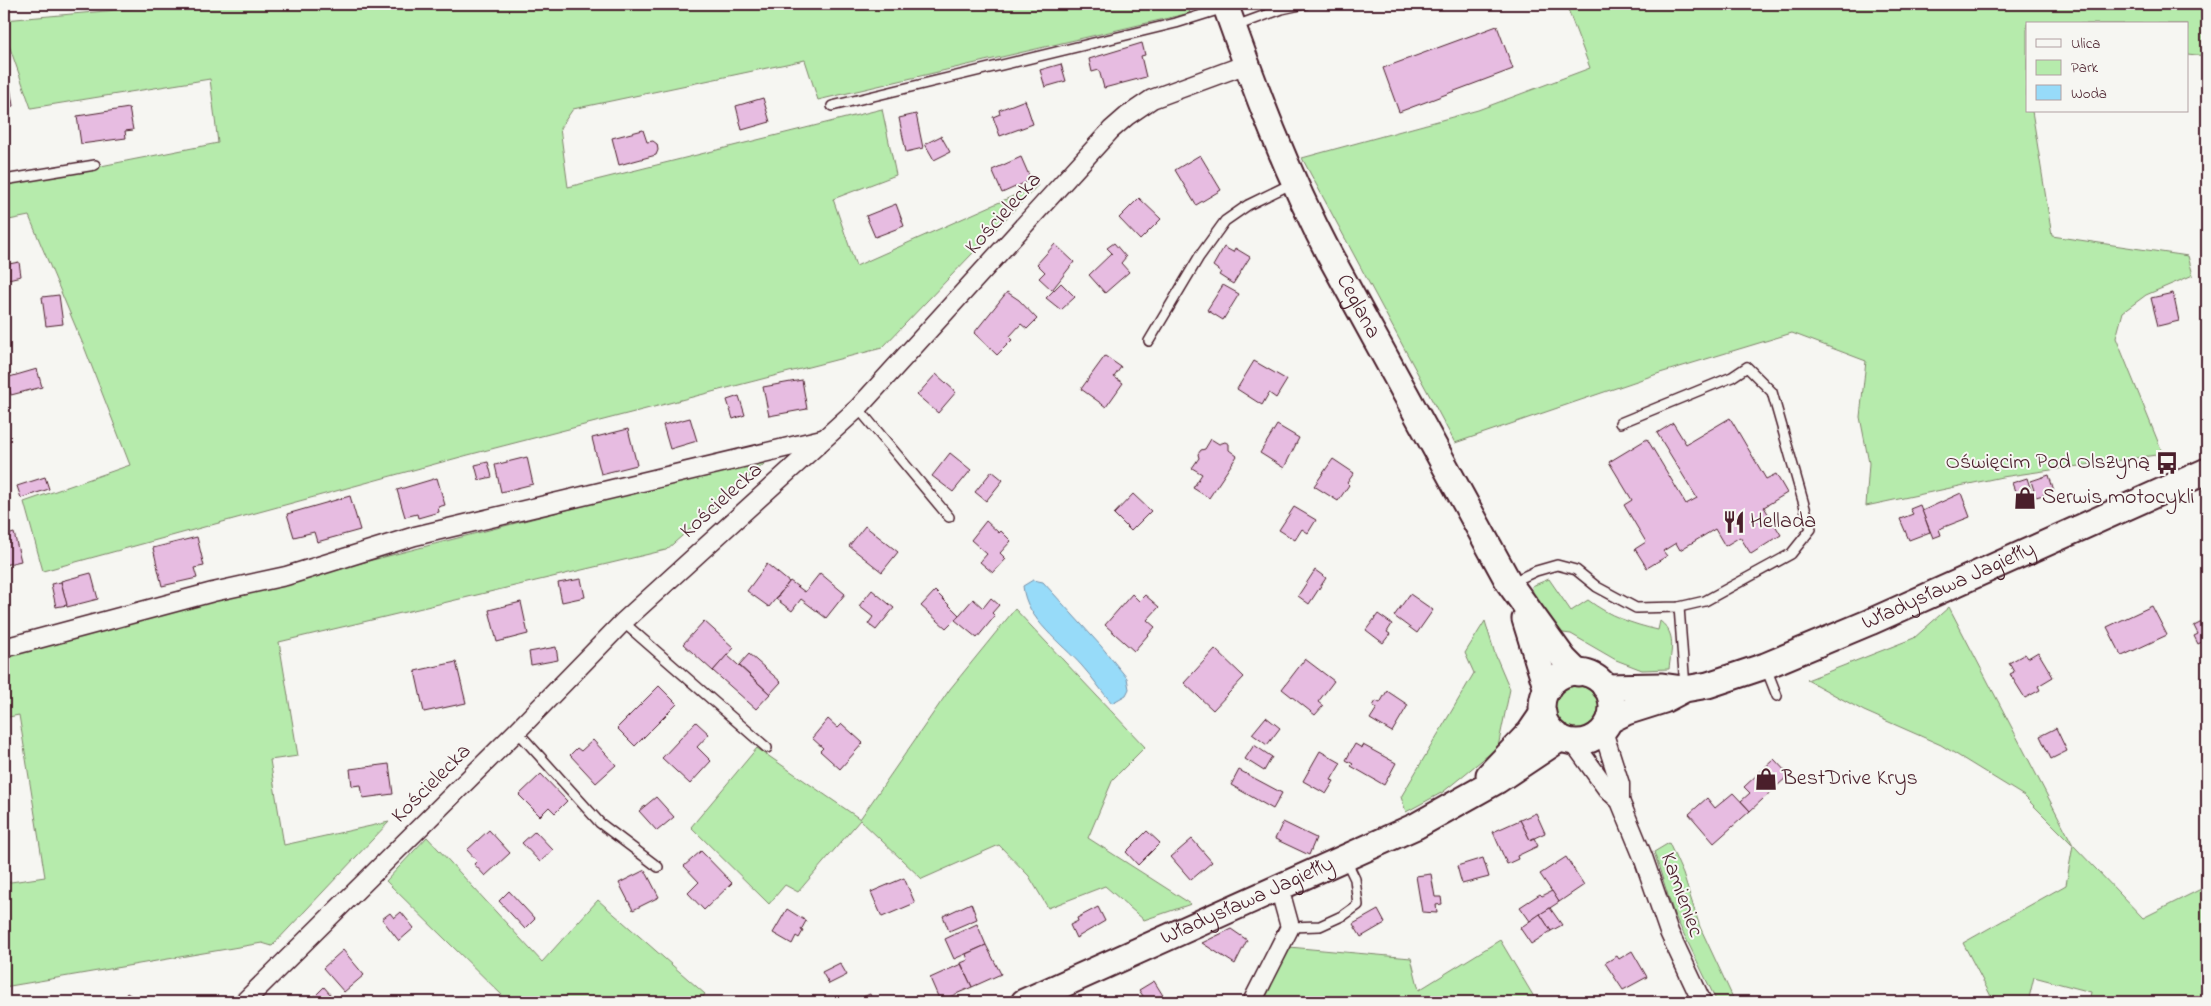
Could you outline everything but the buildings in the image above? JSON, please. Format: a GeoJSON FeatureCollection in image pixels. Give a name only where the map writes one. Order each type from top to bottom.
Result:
{"type":"FeatureCollection","features":[{"type":"Feature","properties":{"kind":"street","name":"Ceglana"},"geometry":{"type":"LineString","coordinates":[[1228,13],[1277,144],[1329,254],[1513,590],[1564,659],[1578,672]]}},
{"type":"Feature","properties":{"kind":"street","name":"Kościelecka"},"geometry":{"type":"LineString","coordinates":[[244,1002],[517,731],[622,622],[858,408],[1111,130],[1127,116],[1152,99],[1247,64]]}},
{"type":"Feature","properties":{"kind":"street"},"geometry":{"type":"LineString","coordinates":[[4,648],[213,592],[286,576],[415,536],[825,438]]}},
{"type":"Feature","properties":{"kind":"street","name":"Władysława Jagiełły"},"geometry":{"type":"LineString","coordinates":[[1605,687],[1662,686],[1685,689],[1708,685],[1765,666],[1870,622],[2207,471]]}},
{"type":"Feature","properties":{"kind":"street","name":"Ceglana"},"geometry":{"type":"LineString","coordinates":[[1513,590],[1545,701]]}},
{"type":"Feature","properties":{"kind":"street"},"geometry":{"type":"LineString","coordinates":[[1578,672],[1588,674],[1598,679],[1605,687],[1611,697],[1612,709],[1606,726],[1594,738],[1584,742],[1567,740],[1552,732],[1545,701],[1561,678],[1578,672]]}},
{"type":"Feature","properties":{"kind":"street","name":"Władysława Jagiełły"},"geometry":{"type":"LineString","coordinates":[[1606,726],[1626,712],[1664,700],[1685,689]]}},
{"type":"Feature","properties":{"kind":"street","name":"Władysława Jagiełły"},"geometry":{"type":"LineString","coordinates":[[1469,796],[1530,732],[1545,701]]}},
{"type":"Feature","properties":{"kind":"street","name":"Kamieniec"},"geometry":{"type":"LineString","coordinates":[[1606,726],[1620,784],[1620,801],[1646,864],[1669,932],[1702,1002]]}},
{"type":"Feature","properties":{"kind":"street","name":"Władysława Jagiełły"},"geometry":{"type":"LineString","coordinates":[[1024,1002],[1416,826],[1567,740]]}},
{"type":"Feature","properties":{"kind":"street","name":"Kamieniec"},"geometry":{"type":"LineString","coordinates":[[1567,740],[1606,789],[1620,801]]}},
{"type":"Feature","properties":{"kind":"street"},"geometry":{"type":"LineString","coordinates":[[1252,1002],[1290,927],[1280,887]]}},
{"type":"Feature","properties":{"kind":"lane"},"geometry":{"type":"LineString","coordinates":[[832,106],[1166,26],[1228,13],[1282,9],[1305,4]]}},
{"type":"Feature","properties":{"kind":"lane"},"geometry":{"type":"LineString","coordinates":[[4,180],[95,165]]}},
{"type":"Feature","properties":{"kind":"lane"},"geometry":{"type":"LineString","coordinates":[[1149,341],[1199,257],[1225,221],[1248,204],[1294,183]]}},
{"type":"Feature","properties":{"kind":"lane"},"geometry":{"type":"LineString","coordinates":[[1513,590],[1536,571],[1557,565],[1576,570],[1597,587],[1636,608],[1679,607],[1705,601],[1790,554],[1811,529],[1772,392],[1748,367],[1732,377],[1620,424]]}},
{"type":"Feature","properties":{"kind":"lane"},"geometry":{"type":"LineString","coordinates":[[858,408],[948,518]]}},
{"type":"Feature","properties":{"kind":"lane"},"geometry":{"type":"LineString","coordinates":[[1679,607],[1685,689]]}},
{"type":"Feature","properties":{"kind":"lane"},"geometry":{"type":"LineString","coordinates":[[622,622],[767,748]]}},
{"type":"Feature","properties":{"kind":"lane"},"geometry":{"type":"LineString","coordinates":[[1765,666],[1777,696]]}},
{"type":"Feature","properties":{"kind":"lane"},"geometry":{"type":"LineString","coordinates":[[517,731],[600,824],[658,868]]}},
{"type":"Feature","properties":{"kind":"lane"},"geometry":{"type":"LineString","coordinates":[[1290,927],[1320,926],[1358,905],[1355,879],[1345,858]]}},
{"type":"Feature","properties":{"kind":"green space"},"geometry":{"type":"Polygon","coordinates":[[[185,4],[1187,4],[1190,13],[818,100],[805,60],[573,109],[560,128],[568,187],[882,109],[896,175],[833,199],[856,266],[1038,185],[882,348],[468,455],[43,571],[24,502],[130,465],[85,349],[29,216],[4,221],[4,185],[218,143],[210,79],[31,108],[4,31],[4,20],[185,4]]]}},
{"type":"Feature","properties":{"kind":"green space"},"geometry":{"type":"Polygon","coordinates":[[[1566,4],[2161,4],[2207,6],[2207,56],[2188,54],[2188,22],[2026,22],[2026,112],[2032,112],[2052,236],[2188,256],[2193,275],[2146,295],[2123,312],[2116,338],[2163,454],[2002,477],[1866,506],[1869,463],[1860,417],[1866,361],[1792,333],[1660,373],[1455,443],[1302,158],[1478,110],[1590,68],[1566,4]]]}},
{"type":"Feature","properties":{"kind":"green space"},"geometry":{"type":"Polygon","coordinates":[[[772,457],[666,550],[279,642],[298,756],[270,760],[284,845],[389,822],[272,946],[262,943],[4,987],[4,883],[45,877],[19,715],[4,718],[4,655],[772,457]]]}},
{"type":"Feature","properties":{"kind":"green space"},"geometry":{"type":"Polygon","coordinates":[[[1549,579],[1571,611],[1588,600],[1621,619],[1639,625],[1658,630],[1660,621],[1669,631],[1671,637],[1672,649],[1669,669],[1642,670],[1616,660],[1571,634],[1555,632],[1533,593],[1532,586],[1549,579]]]}},
{"type":"Feature","properties":{"kind":"green space"},"geometry":{"type":"Polygon","coordinates":[[[1949,607],[2073,845],[2024,796],[1941,745],[1864,711],[1807,680],[1914,638],[1949,607]]]}},
{"type":"Feature","properties":{"kind":"green space"},"geometry":{"type":"Polygon","coordinates":[[[1015,609],[1145,747],[1113,779],[1088,838],[1191,904],[1144,920],[1105,886],[1048,908],[1029,876],[999,845],[922,879],[860,820],[798,892],[785,885],[769,904],[691,827],[757,748],[860,819],[950,689],[1015,609]]]}},
{"type":"Feature","properties":{"kind":"green space"},"geometry":{"type":"Polygon","coordinates":[[[1485,621],[1495,654],[1510,689],[1498,747],[1443,792],[1406,812],[1401,797],[1474,673],[1465,653],[1485,621]]]}},
{"type":"Feature","properties":{"kind":"green space"},"geometry":{"type":"Polygon","coordinates":[[[1577,686],[1589,690],[1595,696],[1599,708],[1595,720],[1589,726],[1577,730],[1565,726],[1559,720],[1555,708],[1559,696],[1565,690],[1577,686]]]}},
{"type":"Feature","properties":{"kind":"green space"},"geometry":{"type":"Polygon","coordinates":[[[427,837],[542,962],[598,900],[705,994],[700,1002],[509,1002],[386,881],[427,837]]]}},
{"type":"Feature","properties":{"kind":"green space"},"geometry":{"type":"Polygon","coordinates":[[[1669,843],[1683,874],[1700,927],[1735,1002],[1717,1002],[1674,914],[1654,852],[1669,843]]]}},
{"type":"Feature","properties":{"kind":"green space"},"geometry":{"type":"Polygon","coordinates":[[[2073,845],[2143,918],[2207,886],[2207,1002],[2089,1002],[2091,992],[2034,977],[2028,1002],[1994,1002],[1963,943],[2066,885],[2073,845]]]}},
{"type":"Feature","properties":{"kind":"green space"},"geometry":{"type":"Polygon","coordinates":[[[1500,940],[1537,1002],[1262,1002],[1289,947],[1411,958],[1419,990],[1500,940]]]}},
{"type":"Feature","properties":{"kind":"water"},"geometry":{"type":"Polygon","coordinates":[[[1033,580],[1043,582],[1101,646],[1127,678],[1129,689],[1126,695],[1112,703],[1082,666],[1046,630],[1031,610],[1026,598],[1023,586],[1033,580]]]}},
{"type":"Feature","properties":{"kind":"place","name":"Oświęcim Pod Olszyną"},"geometry":{"type":"Point","coordinates":[2167,463]}},
{"type":"Feature","properties":{"kind":"place","name":"Serwis motocykli"},"geometry":{"type":"Point","coordinates":[2025,498]}},
{"type":"Feature","properties":{"kind":"place","name":"Hellada"},"geometry":{"type":"Point","coordinates":[1734,522]}},
{"type":"Feature","properties":{"kind":"place","name":"BestDrive Krys"},"geometry":{"type":"Point","coordinates":[1766,779]}}]}
